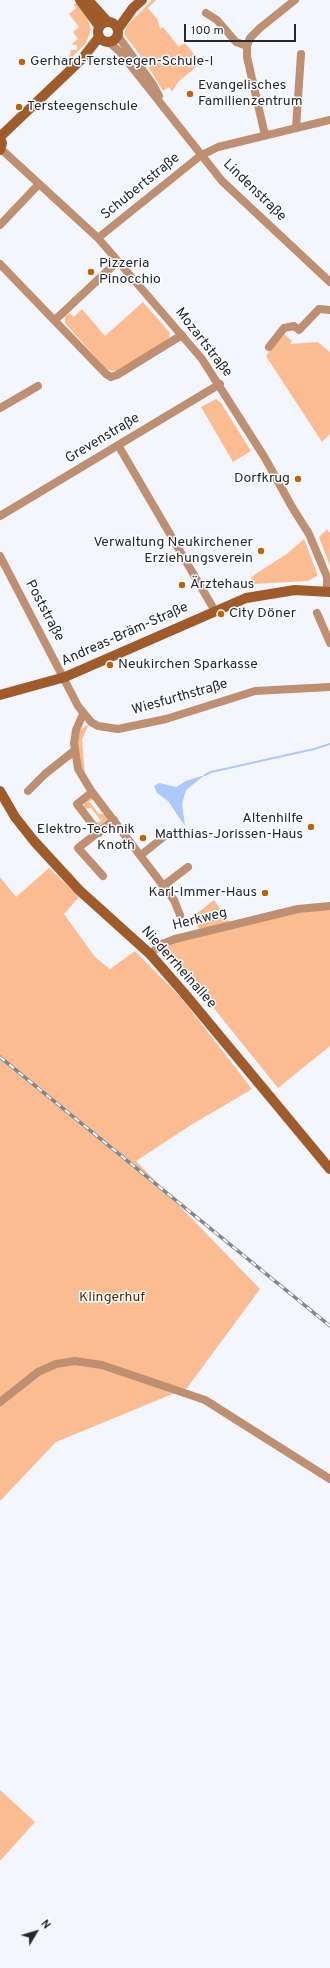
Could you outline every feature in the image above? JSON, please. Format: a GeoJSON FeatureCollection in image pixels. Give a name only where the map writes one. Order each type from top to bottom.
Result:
{"type":"FeatureCollection","features":[{"type":"Feature","properties":{"kind":"main road","name":"Lindenstraße"},"geometry":{"type":"LineString","coordinates":[[80,0],[109,32]]}},
{"type":"Feature","properties":{"kind":"main road","name":"Lindenstraße"},"geometry":{"type":"LineString","coordinates":[[88,0],[109,32]]}},
{"type":"Feature","properties":{"kind":"main road"},"geometry":{"type":"LineString","coordinates":[[0,150],[2,143],[0,138],[142,0]]}},
{"type":"Feature","properties":{"kind":"main road","name":"Andreas-Bräm-Straße"},"geometry":{"type":"LineString","coordinates":[[0,694],[65,677],[246,598],[271,593],[304,590],[328,592]]}},
{"type":"Feature","properties":{"kind":"main road","name":"Niederrheinallee"},"geometry":{"type":"LineString","coordinates":[[0,791],[15,817],[34,841],[79,890],[150,954],[330,1169]]}},
{"type":"Feature","properties":{"kind":"street"},"geometry":{"type":"LineString","coordinates":[[265,135],[247,46],[250,38],[260,28],[294,0]]}},
{"type":"Feature","properties":{"kind":"street"},"geometry":{"type":"LineString","coordinates":[[206,13],[217,20],[236,42],[247,46]]}},
{"type":"Feature","properties":{"kind":"street","name":"Lindenstraße"},"geometry":{"type":"LineString","coordinates":[[109,32],[120,52],[200,156],[222,182],[330,282]]}},
{"type":"Feature","properties":{"kind":"street"},"geometry":{"type":"LineString","coordinates":[[296,128],[301,54]]}},
{"type":"Feature","properties":{"kind":"street","name":"Schubertstraße"},"geometry":{"type":"LineString","coordinates":[[98,238],[200,156],[218,147],[330,120]]}},
{"type":"Feature","properties":{"kind":"street","name":"Mozartstraße"},"geometry":{"type":"LineString","coordinates":[[0,150],[98,238],[182,335],[220,384],[309,534],[327,577],[328,592]]}},
{"type":"Feature","properties":{"kind":"street"},"geometry":{"type":"LineString","coordinates":[[0,226],[38,185]]}},
{"type":"Feature","properties":{"kind":"street"},"geometry":{"type":"LineString","coordinates":[[55,320],[118,261]]}},
{"type":"Feature","properties":{"kind":"street"},"geometry":{"type":"LineString","coordinates":[[0,264],[106,374],[111,377],[117,375],[182,335]]}},
{"type":"Feature","properties":{"kind":"street"},"geometry":{"type":"LineString","coordinates":[[269,347],[284,328],[294,326],[299,330],[319,309],[330,310]]}},
{"type":"Feature","properties":{"kind":"street","name":"Grevenstraße"},"geometry":{"type":"LineString","coordinates":[[0,516],[220,384]]}},
{"type":"Feature","properties":{"kind":"street"},"geometry":{"type":"LineString","coordinates":[[0,408],[38,386]]}},
{"type":"Feature","properties":{"kind":"street"},"geometry":{"type":"LineString","coordinates":[[118,445],[214,611]]}},
{"type":"Feature","properties":{"kind":"street","name":"Poststraße"},"geometry":{"type":"LineString","coordinates":[[0,556],[65,677]]}},
{"type":"Feature","properties":{"kind":"street"},"geometry":{"type":"LineString","coordinates":[[317,613],[330,643]]}},
{"type":"Feature","properties":{"kind":"street","name":"Wiesfurthstraße"},"geometry":{"type":"LineString","coordinates":[[65,677],[84,714],[98,726],[118,729],[166,719],[255,691],[330,687]]}},
{"type":"Feature","properties":{"kind":"street"},"geometry":{"type":"LineString","coordinates":[[84,714],[76,730],[74,752],[78,769],[92,792],[174,900],[180,915]]}},
{"type":"Feature","properties":{"kind":"street"},"geometry":{"type":"LineString","coordinates":[[28,791],[45,774],[74,752]]}},
{"type":"Feature","properties":{"kind":"street"},"geometry":{"type":"LineString","coordinates":[[92,792],[77,804],[99,832]]}},
{"type":"Feature","properties":{"kind":"street"},"geometry":{"type":"LineString","coordinates":[[103,876],[78,848],[114,820]]}},
{"type":"Feature","properties":{"kind":"street"},"geometry":{"type":"LineString","coordinates":[[140,855],[166,834]]}},
{"type":"Feature","properties":{"kind":"street"},"geometry":{"type":"LineString","coordinates":[[164,886],[188,867]]}},
{"type":"Feature","properties":{"kind":"street","name":"Herkweg"},"geometry":{"type":"LineString","coordinates":[[150,954],[162,944],[175,940],[298,909],[330,906]]}},
{"type":"Feature","properties":{"kind":"street"},"geometry":{"type":"LineString","coordinates":[[0,1402],[38,1372],[56,1364],[75,1362],[102,1365],[205,1400],[330,1479]]}},
{"type":"Feature","properties":{"kind":"green space"},"geometry":{"type":"Polygon","coordinates":[[[152,0],[156,0],[148,8],[158,20],[160,29],[163,27],[179,47],[185,43],[201,63],[178,82],[172,92],[169,87],[163,91],[146,63],[124,34],[127,26],[152,0]]]}},
{"type":"Feature","properties":{"kind":"green space"},"geometry":{"type":"Polygon","coordinates":[[[73,4],[77,4],[87,18],[91,30],[86,43],[64,65],[59,56],[67,58],[70,55],[71,50],[77,50],[77,45],[71,44],[78,39],[73,32],[79,27],[69,14],[76,8],[73,4]]]}},
{"type":"Feature","properties":{"kind":"green space"},"geometry":{"type":"Polygon","coordinates":[[[143,302],[170,333],[169,338],[167,341],[116,371],[107,370],[65,323],[65,317],[69,313],[74,317],[82,309],[105,336],[143,302]]]}},
{"type":"Feature","properties":{"kind":"green space"},"geometry":{"type":"Polygon","coordinates":[[[283,333],[292,341],[290,344],[318,342],[330,352],[330,434],[322,442],[266,356],[283,333]]]}},
{"type":"Feature","properties":{"kind":"green space"},"geometry":{"type":"Polygon","coordinates":[[[216,399],[221,403],[251,451],[233,462],[201,407],[216,399]]]}},
{"type":"Feature","properties":{"kind":"green space"},"geometry":{"type":"Polygon","coordinates":[[[327,529],[330,533],[330,566],[319,537],[327,529]]]}},
{"type":"Feature","properties":{"kind":"green space"},"geometry":{"type":"Polygon","coordinates":[[[304,539],[317,576],[308,581],[253,584],[251,578],[254,575],[288,553],[304,539]]]}},
{"type":"Feature","properties":{"kind":"green space"},"geometry":{"type":"Polygon","coordinates":[[[87,725],[88,726],[82,740],[85,775],[81,768],[77,743],[80,730],[87,725]]]}},
{"type":"Feature","properties":{"kind":"green space"},"geometry":{"type":"Polygon","coordinates":[[[89,797],[96,799],[89,801],[99,814],[107,814],[108,820],[100,826],[95,823],[101,821],[91,808],[84,809],[84,802],[89,797]]]}},
{"type":"Feature","properties":{"kind":"green space","name":"Klingerhuf"},"geometry":{"type":"Polygon","coordinates":[[[49,868],[79,897],[64,914],[95,957],[110,969],[135,951],[182,999],[252,1089],[191,1125],[136,1161],[260,1289],[187,1388],[56,1442],[0,1501],[0,877],[16,897],[49,868]]]}},
{"type":"Feature","properties":{"kind":"green space"},"geometry":{"type":"Polygon","coordinates":[[[214,900],[230,923],[201,931],[191,918],[214,900]]]}},
{"type":"Feature","properties":{"kind":"green space"},"geometry":{"type":"Polygon","coordinates":[[[330,909],[330,1046],[278,1088],[163,945],[298,912],[330,909]]]}},
{"type":"Feature","properties":{"kind":"green space"},"geometry":{"type":"Polygon","coordinates":[[[0,1790],[35,1822],[0,1861],[0,1790]]]}},
{"type":"Feature","properties":{"kind":"water"},"geometry":{"type":"Polygon","coordinates":[[[205,775],[186,790],[182,804],[185,826],[168,801],[157,793],[154,786],[159,783],[176,787],[186,781],[205,775]]]}},
{"type":"Feature","properties":{"kind":"waterway"},"geometry":{"type":"LineString","coordinates":[[205,775],[211,772],[314,749],[330,744]]}},
{"type":"Feature","properties":{"kind":"railway"},"geometry":{"type":"LineString","coordinates":[[0,1057],[330,1326]]}},
{"type":"Feature","properties":{"kind":"place","name":"Gerhard-Tersteegen-Schule-I"},"geometry":{"type":"Point","coordinates":[22,62]}},
{"type":"Feature","properties":{"kind":"place","name":"Evangelisches Familienzentrum"},"geometry":{"type":"Point","coordinates":[190,94]}},
{"type":"Feature","properties":{"kind":"place","name":"Tersteegenschule"},"geometry":{"type":"Point","coordinates":[19,107]}},
{"type":"Feature","properties":{"kind":"place","name":"Pizzeria Pinocchio"},"geometry":{"type":"Point","coordinates":[91,272]}},
{"type":"Feature","properties":{"kind":"place","name":"Dorfkrug"},"geometry":{"type":"Point","coordinates":[298,479]}},
{"type":"Feature","properties":{"kind":"place","name":"Verwaltung Neukirchener Erziehungsverein"},"geometry":{"type":"Point","coordinates":[261,551]}},
{"type":"Feature","properties":{"kind":"place","name":"Ärztehaus"},"geometry":{"type":"Point","coordinates":[182,585]}},
{"type":"Feature","properties":{"kind":"place","name":"City Döner"},"geometry":{"type":"Point","coordinates":[221,614]}},
{"type":"Feature","properties":{"kind":"place","name":"Neukirchen Sparkasse"},"geometry":{"type":"Point","coordinates":[110,665]}},
{"type":"Feature","properties":{"kind":"place","name":"Altenhilfe Matthias-Jorissen-Haus"},"geometry":{"type":"Point","coordinates":[311,827]}},
{"type":"Feature","properties":{"kind":"place","name":"Elektro-Technik Knoth"},"geometry":{"type":"Point","coordinates":[143,838]}},
{"type":"Feature","properties":{"kind":"place","name":"Karl-Immer-Haus"},"geometry":{"type":"Point","coordinates":[265,893]}}]}
